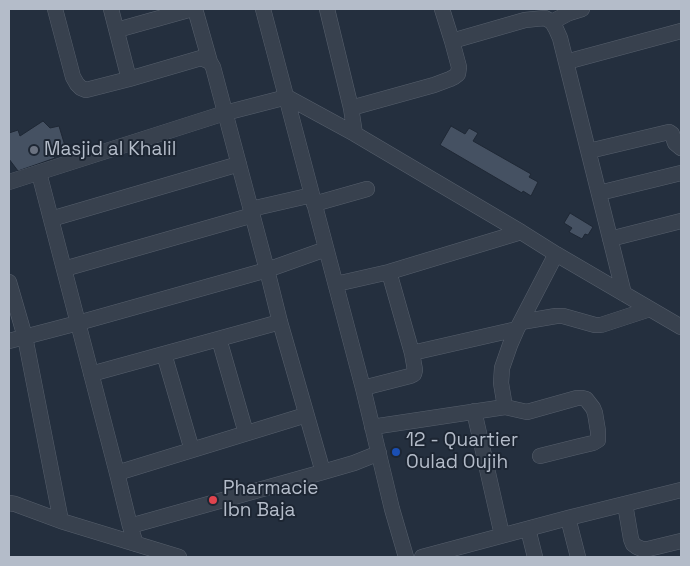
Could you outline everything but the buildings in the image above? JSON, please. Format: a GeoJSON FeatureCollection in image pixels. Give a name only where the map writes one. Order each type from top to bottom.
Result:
{"type":"FeatureCollection","features":[{"type":"Feature","properties":{"kind":"street"},"geometry":{"type":"LineString","coordinates":[[54,9],[73,77],[77,84],[86,90],[201,58],[210,62]]}},
{"type":"Feature","properties":{"kind":"street"},"geometry":{"type":"LineString","coordinates":[[111,9],[129,79]]}},
{"type":"Feature","properties":{"kind":"street"},"geometry":{"type":"LineString","coordinates":[[263,9],[406,557]]}},
{"type":"Feature","properties":{"kind":"street"},"geometry":{"type":"LineString","coordinates":[[327,9],[351,108],[355,134]]}},
{"type":"Feature","properties":{"kind":"street"},"geometry":{"type":"LineString","coordinates":[[351,108],[450,80],[458,74],[459,67],[442,9]]}},
{"type":"Feature","properties":{"kind":"street"},"geometry":{"type":"LineString","coordinates":[[552,22],[582,9]]}},
{"type":"Feature","properties":{"kind":"street"},"geometry":{"type":"LineString","coordinates":[[116,30],[186,10],[217,81],[280,322],[323,472]]}},
{"type":"Feature","properties":{"kind":"street"},"geometry":{"type":"LineString","coordinates":[[452,41],[525,20],[545,18],[552,22],[560,38],[624,294]]}},
{"type":"Feature","properties":{"kind":"street"},"geometry":{"type":"LineString","coordinates":[[566,62],[681,32]]}},
{"type":"Feature","properties":{"kind":"street"},"geometry":{"type":"LineString","coordinates":[[9,182],[225,113],[287,97],[355,134],[681,327]]}},
{"type":"Feature","properties":{"kind":"street"},"geometry":{"type":"LineString","coordinates":[[588,151],[669,132],[672,134],[675,143],[681,148]]}},
{"type":"Feature","properties":{"kind":"street"},"geometry":{"type":"LineString","coordinates":[[51,219],[239,164]]}},
{"type":"Feature","properties":{"kind":"street"},"geometry":{"type":"LineString","coordinates":[[39,173],[136,544]]}},
{"type":"Feature","properties":{"kind":"street"},"geometry":{"type":"LineString","coordinates":[[599,193],[681,173]]}},
{"type":"Feature","properties":{"kind":"street"},"geometry":{"type":"LineString","coordinates":[[64,269],[252,212],[367,189]]}},
{"type":"Feature","properties":{"kind":"street"},"geometry":{"type":"LineString","coordinates":[[610,239],[681,221]]}},
{"type":"Feature","properties":{"kind":"street"},"geometry":{"type":"LineString","coordinates":[[336,284],[390,272],[521,232]]}},
{"type":"Feature","properties":{"kind":"street"},"geometry":{"type":"LineString","coordinates":[[9,341],[267,270],[326,249]]}},
{"type":"Feature","properties":{"kind":"street"},"geometry":{"type":"LineString","coordinates":[[504,407],[501,383],[502,368],[519,326],[556,254]]}},
{"type":"Feature","properties":{"kind":"street"},"geometry":{"type":"LineString","coordinates":[[363,388],[410,376],[414,374],[415,370],[390,272]]}},
{"type":"Feature","properties":{"kind":"street"},"geometry":{"type":"LineString","coordinates":[[9,282],[25,337],[61,521]]}},
{"type":"Feature","properties":{"kind":"street"},"geometry":{"type":"LineString","coordinates":[[412,353],[556,316],[601,325],[650,309]]}},
{"type":"Feature","properties":{"kind":"street"},"geometry":{"type":"LineString","coordinates":[[91,374],[280,322]]}},
{"type":"Feature","properties":{"kind":"street"},"geometry":{"type":"LineString","coordinates":[[219,339],[246,433]]}},
{"type":"Feature","properties":{"kind":"street"},"geometry":{"type":"LineString","coordinates":[[164,354],[192,450]]}},
{"type":"Feature","properties":{"kind":"street"},"geometry":{"type":"LineString","coordinates":[[372,427],[504,407],[526,412],[577,398],[582,398],[589,402],[595,413],[598,440],[576,448],[540,456]]}},
{"type":"Feature","properties":{"kind":"street"},"geometry":{"type":"LineString","coordinates":[[474,411],[502,535]]}},
{"type":"Feature","properties":{"kind":"street"},"geometry":{"type":"LineString","coordinates":[[117,473],[306,415]]}},
{"type":"Feature","properties":{"kind":"street"},"geometry":{"type":"LineString","coordinates":[[130,526],[354,463],[379,453]]}},
{"type":"Feature","properties":{"kind":"street"},"geometry":{"type":"LineString","coordinates":[[422,557],[473,550],[502,535],[681,492]]}},
{"type":"Feature","properties":{"kind":"street"},"geometry":{"type":"LineString","coordinates":[[11,504],[180,557]]}},
{"type":"Feature","properties":{"kind":"street"},"geometry":{"type":"LineString","coordinates":[[625,504],[631,539],[637,547],[642,550],[681,541]]}},
{"type":"Feature","properties":{"kind":"street"},"geometry":{"type":"LineString","coordinates":[[568,518],[578,557]]}},
{"type":"Feature","properties":{"kind":"street"},"geometry":{"type":"LineString","coordinates":[[528,529],[535,557]]}},
{"type":"Feature","properties":{"kind":"place","name":"Masjid al Khalil"},"geometry":{"type":"Point","coordinates":[34,150]}},
{"type":"Feature","properties":{"kind":"place","name":"12 - Quartier Oulad Oujih"},"geometry":{"type":"Point","coordinates":[396,452]}},
{"type":"Feature","properties":{"kind":"place","name":"Pharmacie Ibn Baja"},"geometry":{"type":"Point","coordinates":[213,500]}}]}
